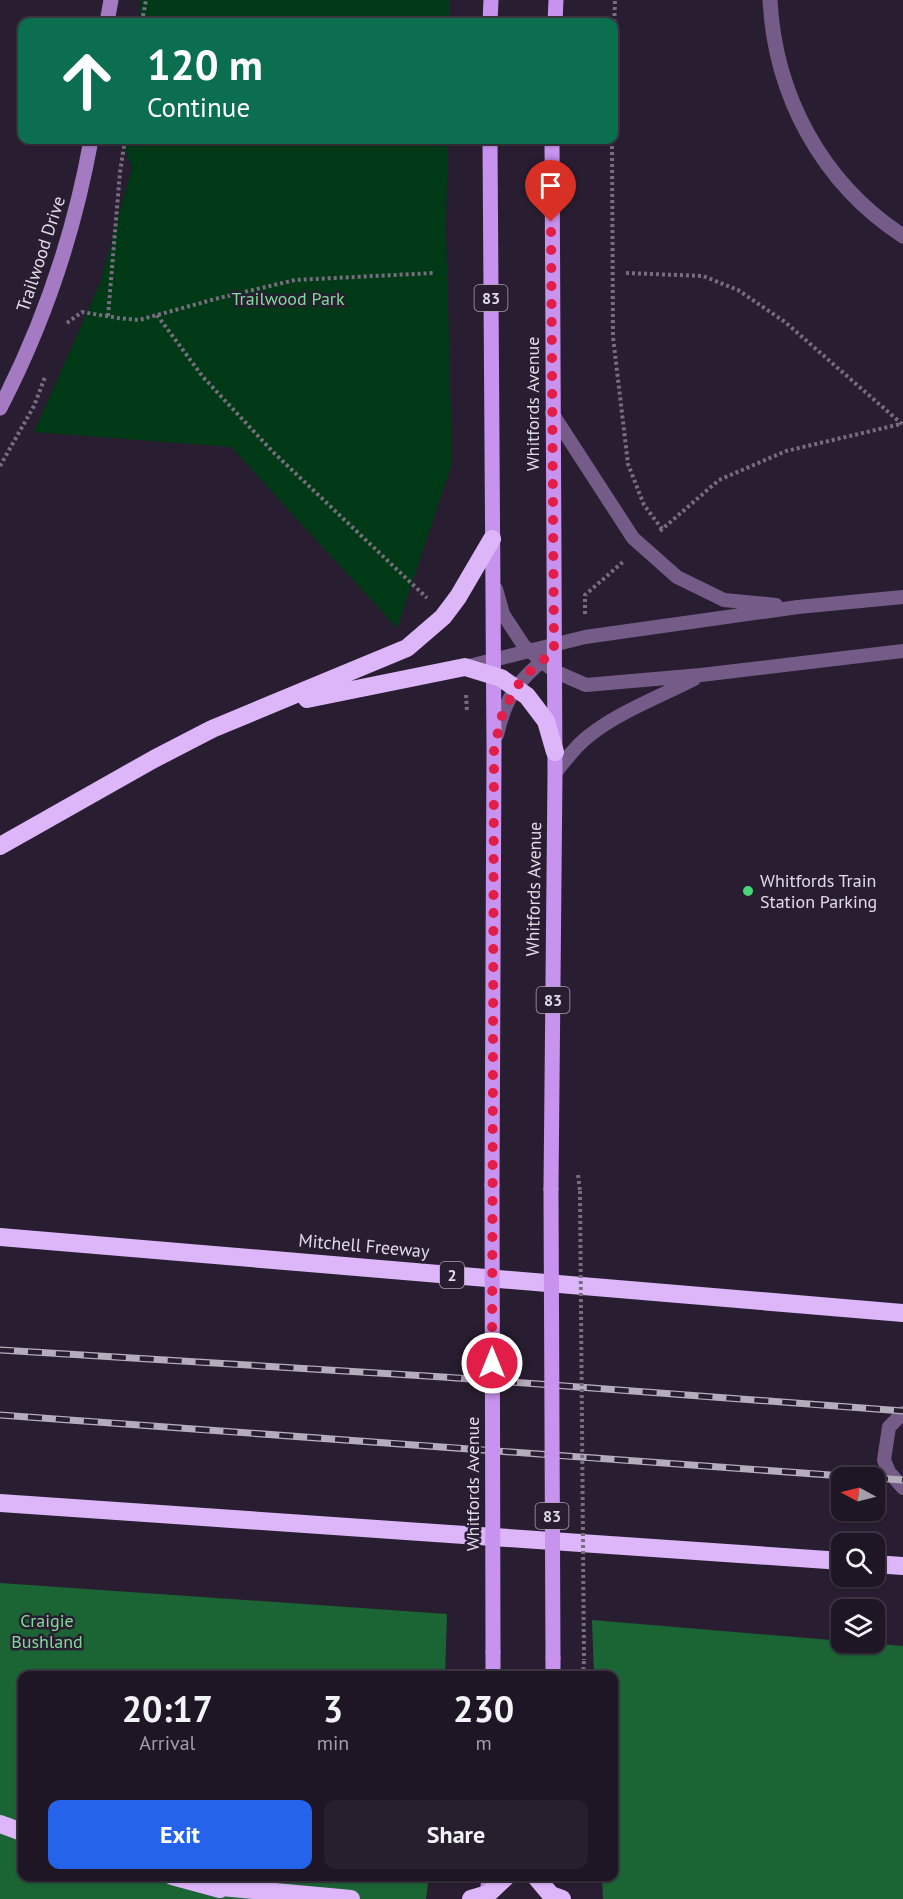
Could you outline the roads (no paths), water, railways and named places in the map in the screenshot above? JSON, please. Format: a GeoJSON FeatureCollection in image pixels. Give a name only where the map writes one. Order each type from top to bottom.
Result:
{"type":"FeatureCollection","features":[{"type":"Feature","properties":{"kind":"highway"},"geometry":{"type":"LineString","coordinates":[[0,846],[212,729],[407,648],[443,617],[458,597],[492,539]]}},
{"type":"Feature","properties":{"kind":"highway"},"geometry":{"type":"LineString","coordinates":[[267,707],[465,667],[494,668],[501,678],[527,696],[546,722],[555,752]]}},
{"type":"Feature","properties":{"kind":"highway","name":"Mitchell Freeway"},"geometry":{"type":"LineString","coordinates":[[0,1237],[903,1313]]}},
{"type":"Feature","properties":{"kind":"highway"},"geometry":{"type":"LineString","coordinates":[[0,1503],[831,1560]]}},
{"type":"Feature","properties":{"kind":"highway"},"geometry":{"type":"LineString","coordinates":[[885,1565],[903,1566]]}},
{"type":"Feature","properties":{"kind":"highway"},"geometry":{"type":"LineString","coordinates":[[0,1824],[18,1831]]}},
{"type":"Feature","properties":{"kind":"highway"},"geometry":{"type":"LineString","coordinates":[[191,1881],[253,1899]]}},
{"type":"Feature","properties":{"kind":"highway"},"geometry":{"type":"LineString","coordinates":[[484,1892],[500,1881]]}},
{"type":"Feature","properties":{"kind":"highway"},"geometry":{"type":"LineString","coordinates":[[540,1881],[555,1898]]}},
{"type":"Feature","properties":{"kind":"highway"},"geometry":{"type":"LineString","coordinates":[[210,1886],[351,1899]]}},
{"type":"Feature","properties":{"kind":"main road"},"geometry":{"type":"LineString","coordinates":[[490,0],[490,18]]}},
{"type":"Feature","properties":{"kind":"main road"},"geometry":{"type":"LineString","coordinates":[[555,18],[556,0]]}},
{"type":"Feature","properties":{"kind":"main road","name":"Whitfords Avenue"},"geometry":{"type":"LineString","coordinates":[[490,144],[494,668],[493,1671]]}},
{"type":"Feature","properties":{"kind":"main road","name":"Whitfords Avenue"},"geometry":{"type":"LineString","coordinates":[[552,144],[550,653],[554,671],[555,752],[551,1189],[553,1671]]}},
{"type":"Feature","properties":{"kind":"main road"},"geometry":{"type":"LineString","coordinates":[[552,1881],[555,1898]]}},
{"type":"Feature","properties":{"kind":"street"},"geometry":{"type":"LineString","coordinates":[[108,18],[111,0]]}},
{"type":"Feature","properties":{"kind":"street"},"geometry":{"type":"LineString","coordinates":[[770,0],[772,28],[780,66],[792,103],[809,138],[831,170],[856,198],[885,224],[903,236]]}},
{"type":"Feature","properties":{"kind":"street","name":"Trailwood Drive"},"geometry":{"type":"LineString","coordinates":[[0,408],[50,297],[67,245],[90,144]]}},
{"type":"Feature","properties":{"kind":"lane"},"geometry":{"type":"LineString","coordinates":[[552,412],[633,538],[677,577],[724,600],[798,607]]}},
{"type":"Feature","properties":{"kind":"lane"},"geometry":{"type":"LineString","coordinates":[[493,578],[503,614],[524,646],[530,651],[550,653]]}},
{"type":"Feature","properties":{"kind":"lane"},"geometry":{"type":"LineString","coordinates":[[494,749],[503,711],[523,677],[550,653],[585,637],[798,607],[903,597]]}},
{"type":"Feature","properties":{"kind":"lane"},"geometry":{"type":"LineString","coordinates":[[494,668],[530,651],[550,653]]}},
{"type":"Feature","properties":{"kind":"lane"},"geometry":{"type":"LineString","coordinates":[[554,671],[586,685],[701,675],[903,651]]}},
{"type":"Feature","properties":{"kind":"lane"},"geometry":{"type":"LineString","coordinates":[[555,773],[578,745],[591,734],[616,718],[701,675]]}},
{"type":"Feature","properties":{"kind":"lane"},"geometry":{"type":"LineString","coordinates":[[903,1413],[889,1427],[884,1460],[889,1472],[903,1488]]}},
{"type":"Feature","properties":{"kind":"railway"},"geometry":{"type":"LineString","coordinates":[[0,1350],[443,1377],[903,1411]]}},
{"type":"Feature","properties":{"kind":"railway"},"geometry":{"type":"LineString","coordinates":[[0,1415],[831,1475]]}},
{"type":"Feature","properties":{"kind":"railway"},"geometry":{"type":"LineString","coordinates":[[885,1479],[903,1480]]}},
{"type":"Feature","properties":{"kind":"place","name":"Whitfords Train Station Parking"},"geometry":{"type":"Point","coordinates":[748,891]}},
{"type":"Feature","properties":{"kind":"park label","name":"Trailwood Park"},"geometry":{"type":"Point","coordinates":[288,299]}},
{"type":"Feature","properties":{"kind":"park label","name":"Craigie Bushland"},"geometry":{"type":"Point","coordinates":[47,1631]}}]}
